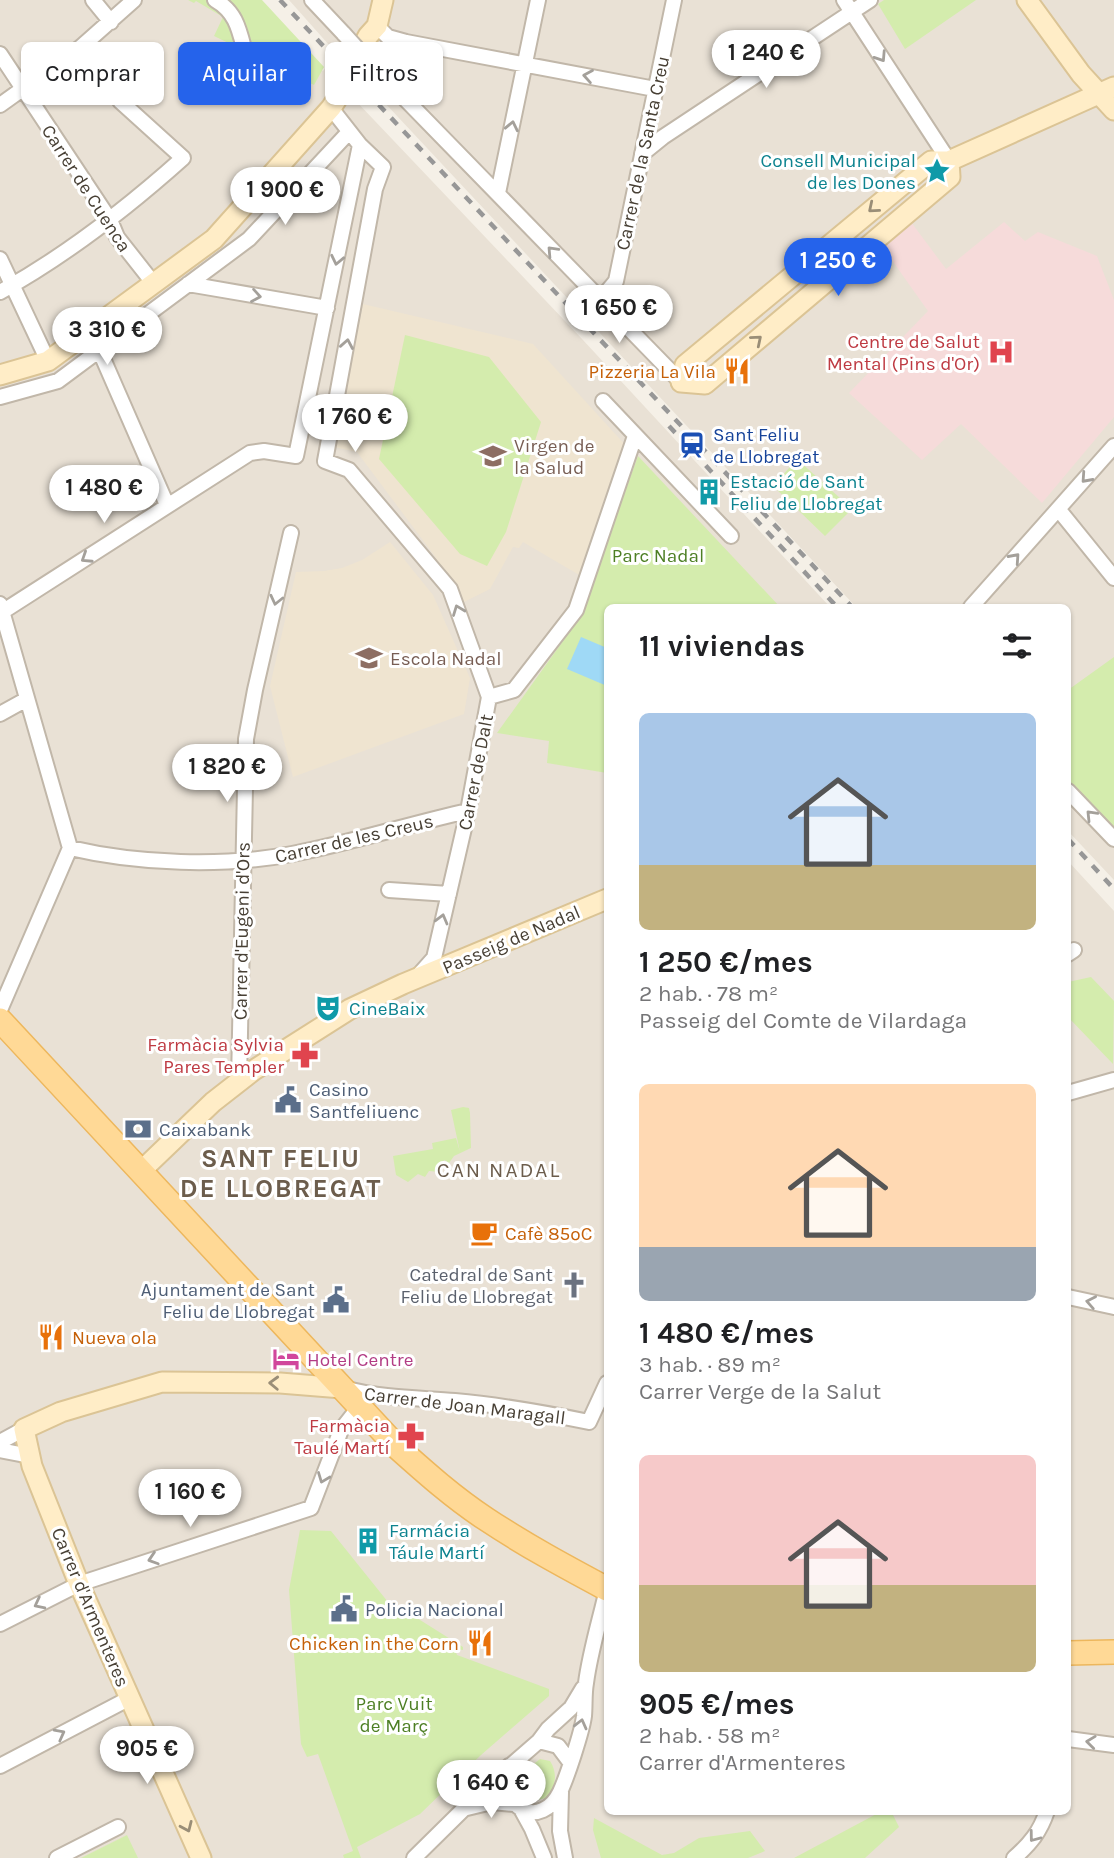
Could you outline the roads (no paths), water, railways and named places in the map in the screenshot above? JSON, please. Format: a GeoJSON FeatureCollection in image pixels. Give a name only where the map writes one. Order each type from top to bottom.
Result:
{"type":"FeatureCollection","features":[{"type":"Feature","properties":{"kind":"main road"},"geometry":{"type":"LineString","coordinates":[[1,1010],[141,1171],[398,1448],[441,1486],[484,1518],[526,1545],[604,1587]]}},
{"type":"Feature","properties":{"kind":"main road"},"geometry":{"type":"LineString","coordinates":[[1071,1653],[1114,1652]]}},
{"type":"Feature","properties":{"kind":"street"},"geometry":{"type":"LineString","coordinates":[[93,0],[111,22]]}},
{"type":"Feature","properties":{"kind":"street"},"geometry":{"type":"LineString","coordinates":[[87,42],[134,0]]}},
{"type":"Feature","properties":{"kind":"street"},"geometry":{"type":"LineString","coordinates":[[215,0],[226,7],[236,19],[242,42]]}},
{"type":"Feature","properties":{"kind":"street"},"geometry":{"type":"LineString","coordinates":[[313,0],[373,66],[681,382],[705,384],[950,177],[949,161],[844,0]]}},
{"type":"Feature","properties":{"kind":"street"},"geometry":{"type":"LineString","coordinates":[[0,375],[48,361],[214,239],[331,108],[344,88],[368,36],[377,26],[383,0]]}},
{"type":"Feature","properties":{"kind":"street"},"geometry":{"type":"LineString","coordinates":[[498,193],[538,0]]}},
{"type":"Feature","properties":{"kind":"street","name":"Carrer de la Santa Creu"},"geometry":{"type":"LineString","coordinates":[[600,300],[616,281],[674,0]]}},
{"type":"Feature","properties":{"kind":"street"},"geometry":{"type":"LineString","coordinates":[[642,154],[663,136],[870,0]]}},
{"type":"Feature","properties":{"kind":"street"},"geometry":{"type":"LineString","coordinates":[[1027,0],[1081,74],[1107,90],[1114,110]]}},
{"type":"Feature","properties":{"kind":"street"},"geometry":{"type":"LineString","coordinates":[[377,26],[388,37],[406,42],[655,89]]}},
{"type":"Feature","properties":{"kind":"street","name":"Carrer de Cuenca"},"geometry":{"type":"LineString","coordinates":[[0,54],[21,88]]}},
{"type":"Feature","properties":{"kind":"street"},"geometry":{"type":"LineString","coordinates":[[681,382],[685,365],[931,160],[949,161],[1107,90]]}},
{"type":"Feature","properties":{"kind":"street"},"geometry":{"type":"LineString","coordinates":[[0,105],[21,92]]}},
{"type":"Feature","properties":{"kind":"street","name":"Carrer de Cuenca"},"geometry":{"type":"LineString","coordinates":[[32,105],[110,220],[117,237],[154,284]]}},
{"type":"Feature","properties":{"kind":"street"},"geometry":{"type":"LineString","coordinates":[[7,288],[43,268],[110,220],[183,158],[124,105]]}},
{"type":"Feature","properties":{"kind":"street"},"geometry":{"type":"LineString","coordinates":[[331,108],[360,145],[383,167],[375,189],[325,461],[349,470],[450,589],[489,697]]}},
{"type":"Feature","properties":{"kind":"street"},"geometry":{"type":"LineString","coordinates":[[0,397],[58,381],[248,239],[349,132]]}},
{"type":"Feature","properties":{"kind":"street"},"geometry":{"type":"LineString","coordinates":[[1,1010],[70,848],[1,608],[250,453],[264,451],[296,456],[360,145]]}},
{"type":"Feature","properties":{"kind":"street"},"geometry":{"type":"LineString","coordinates":[[0,259],[7,288],[17,299],[48,361]]}},
{"type":"Feature","properties":{"kind":"street"},"geometry":{"type":"LineString","coordinates":[[188,284],[327,307]]}},
{"type":"Feature","properties":{"kind":"street"},"geometry":{"type":"LineString","coordinates":[[91,331],[167,505]]}},
{"type":"Feature","properties":{"kind":"street"},"geometry":{"type":"LineString","coordinates":[[603,401],[731,536]]}},
{"type":"Feature","properties":{"kind":"street","name":"Carrer de Dalt"},"geometry":{"type":"LineString","coordinates":[[415,980],[434,958],[468,811],[489,697],[514,690],[576,610],[635,436]]}},
{"type":"Feature","properties":{"kind":"street"},"geometry":{"type":"LineString","coordinates":[[974,604],[1114,446]]}},
{"type":"Feature","properties":{"kind":"street"},"geometry":{"type":"LineString","coordinates":[[1059,510],[1114,578]]}},
{"type":"Feature","properties":{"kind":"street","name":"Carrer d'Eugeni d'Ors"},"geometry":{"type":"LineString","coordinates":[[239,1082],[246,739],[291,533]]}},
{"type":"Feature","properties":{"kind":"street"},"geometry":{"type":"LineString","coordinates":[[0,714],[27,699]]}},
{"type":"Feature","properties":{"kind":"street"},"geometry":{"type":"LineString","coordinates":[[1071,794],[1114,839]]}},
{"type":"Feature","properties":{"kind":"street","name":"Carrer de les Creus"},"geometry":{"type":"LineString","coordinates":[[70,848],[96,855],[163,860],[244,859],[293,854],[468,811]]}},
{"type":"Feature","properties":{"kind":"street"},"geometry":{"type":"LineString","coordinates":[[389,890],[449,894]]}},
{"type":"Feature","properties":{"kind":"street","name":"Passeig de Nadal"},"geometry":{"type":"LineString","coordinates":[[141,1171],[213,1102],[254,1069],[350,1009],[604,900]]}},
{"type":"Feature","properties":{"kind":"street"},"geometry":{"type":"LineString","coordinates":[[1071,1092],[1114,1080]]}},
{"type":"Feature","properties":{"kind":"street"},"geometry":{"type":"LineString","coordinates":[[1071,1298],[1114,1307]]}},
{"type":"Feature","properties":{"kind":"street"},"geometry":{"type":"LineString","coordinates":[[0,1442],[61,1412],[162,1382],[280,1383],[342,1388]]}},
{"type":"Feature","properties":{"kind":"street","name":"Carrer de Joan Maragall"},"geometry":{"type":"LineString","coordinates":[[342,1388],[368,1394],[457,1401],[541,1412],[589,1422],[604,1389]]}},
{"type":"Feature","properties":{"kind":"street"},"geometry":{"type":"LineString","coordinates":[[0,1624],[79,1584],[311,1508],[341,1430],[359,1407]]}},
{"type":"Feature","properties":{"kind":"street","name":"Carrer d'Armenteres"},"geometry":{"type":"LineString","coordinates":[[24,1429],[30,1456],[79,1584],[201,1858]]}},
{"type":"Feature","properties":{"kind":"street"},"geometry":{"type":"LineString","coordinates":[[0,1450],[30,1456]]}},
{"type":"Feature","properties":{"kind":"street"},"geometry":{"type":"LineString","coordinates":[[466,1809],[492,1802],[544,1810],[554,1803],[561,1790],[584,1718],[586,1684],[604,1603]]}},
{"type":"Feature","properties":{"kind":"street"},"geometry":{"type":"LineString","coordinates":[[414,1858],[509,1766],[539,1741],[571,1708],[586,1684]]}},
{"type":"Feature","properties":{"kind":"street"},"geometry":{"type":"LineString","coordinates":[[0,1766],[130,1698]]}},
{"type":"Feature","properties":{"kind":"street"},"geometry":{"type":"LineString","coordinates":[[1071,1740],[1114,1745]]}},
{"type":"Feature","properties":{"kind":"street"},"geometry":{"type":"LineString","coordinates":[[539,1741],[558,1746],[570,1762]]}},
{"type":"Feature","properties":{"kind":"street"},"geometry":{"type":"LineString","coordinates":[[509,1766],[508,1796],[532,1829],[544,1858]]}},
{"type":"Feature","properties":{"kind":"street"},"geometry":{"type":"LineString","coordinates":[[561,1790],[560,1831],[565,1858]]}},
{"type":"Feature","properties":{"kind":"street"},"geometry":{"type":"LineString","coordinates":[[1014,1858],[1030,1844],[1046,1815]]}},
{"type":"Feature","properties":{"kind":"street"},"geometry":{"type":"LineString","coordinates":[[57,1858],[118,1826]]}},
{"type":"Feature","properties":{"kind":"street"},"geometry":{"type":"LineString","coordinates":[[532,1829],[543,1832],[560,1831]]}},
{"type":"Feature","properties":{"kind":"water"},"geometry":{"type":"Polygon","coordinates":[[[581,637],[604,647],[604,685],[567,669],[581,637]]]}},
{"type":"Feature","properties":{"kind":"railway"},"geometry":{"type":"LineString","coordinates":[[280,0],[849,604]]}},
{"type":"Feature","properties":{"kind":"railway"},"geometry":{"type":"LineString","coordinates":[[669,426],[834,604]]}},
{"type":"Feature","properties":{"kind":"railway"},"geometry":{"type":"LineString","coordinates":[[1071,842],[1114,889]]}},
{"type":"Feature","properties":{"kind":"place","name":"Consell Municipal de les Dones"},"geometry":{"type":"Point","coordinates":[937,171]}},
{"type":"Feature","properties":{"kind":"place","name":"Centre de Salut Mental (Pins d'Or)"},"geometry":{"type":"Point","coordinates":[1001,352]}},
{"type":"Feature","properties":{"kind":"place","name":"Pizzeria La Vila"},"geometry":{"type":"Point","coordinates":[737,371]}},
{"type":"Feature","properties":{"kind":"place","name":"Sant Feliu de Llobregat"},"geometry":{"type":"Point","coordinates":[692,445]}},
{"type":"Feature","properties":{"kind":"place","name":"Virgen de la Salud"},"geometry":{"type":"Point","coordinates":[493,456]}},
{"type":"Feature","properties":{"kind":"place","name":"Estació de Sant Feliu de Llobregat"},"geometry":{"type":"Point","coordinates":[709,492]}},
{"type":"Feature","properties":{"kind":"place","name":"Escola Nadal"},"geometry":{"type":"Point","coordinates":[369,658]}},
{"type":"Feature","properties":{"kind":"place","name":"CineBaix"},"geometry":{"type":"Point","coordinates":[328,1008]}},
{"type":"Feature","properties":{"kind":"place","name":"Farmàcia Sylvia Pares Templer"},"geometry":{"type":"Point","coordinates":[305,1055]}},
{"type":"Feature","properties":{"kind":"place","name":"Casino Santfeliuenc"},"geometry":{"type":"Point","coordinates":[288,1100]}},
{"type":"Feature","properties":{"kind":"place","name":"Caixabank"},"geometry":{"type":"Point","coordinates":[138,1129]}},
{"type":"Feature","properties":{"kind":"place","name":"Cafè 85ºC"},"geometry":{"type":"Point","coordinates":[484,1233]}},
{"type":"Feature","properties":{"kind":"place","name":"Catedral de Sant Feliu de Llobregat"},"geometry":{"type":"Point","coordinates":[574,1285]}},
{"type":"Feature","properties":{"kind":"place","name":"Ajuntament de Sant Feliu de Llobregat"},"geometry":{"type":"Point","coordinates":[336,1300]}},
{"type":"Feature","properties":{"kind":"place","name":"Nueva ola"},"geometry":{"type":"Point","coordinates":[51,1337]}},
{"type":"Feature","properties":{"kind":"place","name":"Hotel Centre"},"geometry":{"type":"Point","coordinates":[286,1359]}},
{"type":"Feature","properties":{"kind":"place","name":"Farmàcia Taulé Martí"},"geometry":{"type":"Point","coordinates":[411,1436]}},
{"type":"Feature","properties":{"kind":"place","name":"Farmácia Táule Martí"},"geometry":{"type":"Point","coordinates":[368,1541]}},
{"type":"Feature","properties":{"kind":"place","name":"Policia Nacional"},"geometry":{"type":"Point","coordinates":[344,1609]}},
{"type":"Feature","properties":{"kind":"place","name":"Chicken in the Corn"},"geometry":{"type":"Point","coordinates":[480,1643]}},
{"type":"Feature","properties":{"kind":"district","name":"CAN NADAL"},"geometry":{"type":"Point","coordinates":[499,1170]}},
{"type":"Feature","properties":{"kind":"district","name":"SANT FELIU DE LLOBREGAT"},"geometry":{"type":"Point","coordinates":[281,1173]}},
{"type":"Feature","properties":{"kind":"park label","name":"Parc Nadal"},"geometry":{"type":"Point","coordinates":[658,555]}},
{"type":"Feature","properties":{"kind":"park label","name":"Parc Vuit de Març"},"geometry":{"type":"Point","coordinates":[394,1714]}}]}
